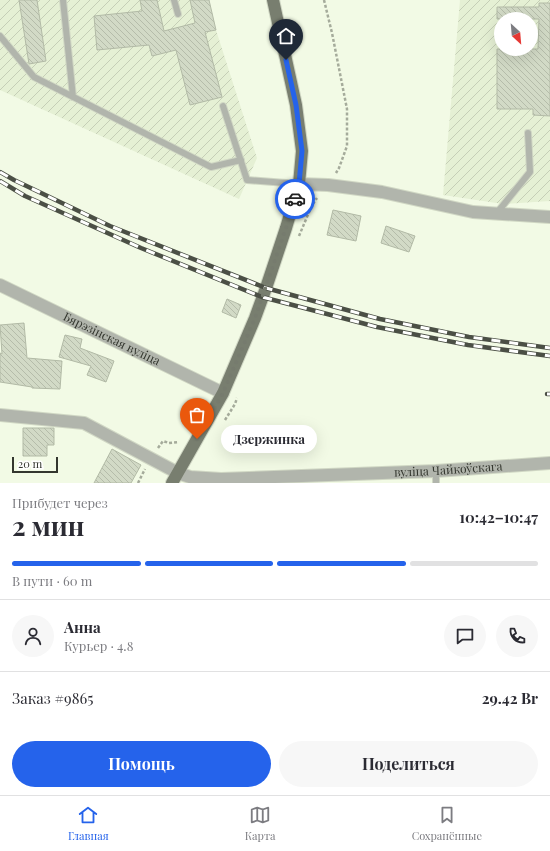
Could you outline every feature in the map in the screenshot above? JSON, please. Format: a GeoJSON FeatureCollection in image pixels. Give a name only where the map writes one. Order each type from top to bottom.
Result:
{"type":"FeatureCollection","features":[{"type":"Feature","properties":{"kind":"main road"},"geometry":{"type":"LineString","coordinates":[[175,478],[223,393],[255,318],[286,228],[299,184],[302,151],[296,105],[273,0]]}},
{"type":"Feature","properties":{"kind":"street"},"geometry":{"type":"LineString","coordinates":[[299,184],[328,185],[382,192],[473,212],[550,218]]}},
{"type":"Feature","properties":{"kind":"street","name":"Бярэзінская вуліца"},"geometry":{"type":"LineString","coordinates":[[0,285],[223,393]]}},
{"type":"Feature","properties":{"kind":"street","name":"вуліца Чайкоўскага"},"geometry":{"type":"LineString","coordinates":[[0,415],[84,423],[151,459],[175,478],[190,477],[221,481],[436,471],[550,463]]}},
{"type":"Feature","properties":{"kind":"lane"},"geometry":{"type":"LineString","coordinates":[[63,0],[73,97]]}},
{"type":"Feature","properties":{"kind":"lane"},"geometry":{"type":"LineString","coordinates":[[174,0],[178,14]]}},
{"type":"Feature","properties":{"kind":"lane"},"geometry":{"type":"LineString","coordinates":[[0,36],[34,77],[211,167],[241,160]]}},
{"type":"Feature","properties":{"kind":"lane"},"geometry":{"type":"LineString","coordinates":[[223,106],[247,180],[299,184]]}},
{"type":"Feature","properties":{"kind":"lane"},"geometry":{"type":"LineString","coordinates":[[496,214],[530,172],[528,133]]}},
{"type":"Feature","properties":{"kind":"lane"},"geometry":{"type":"LineString","coordinates":[[436,471],[436,483]]}},
{"type":"Feature","properties":{"kind":"path"},"geometry":{"type":"LineString","coordinates":[[138,483],[163,441],[169,443],[179,442],[186,433],[197,439]]}},
{"type":"Feature","properties":{"kind":"shaded area"},"geometry":{"type":"Polygon","coordinates":[[[0,0],[209,0],[216,30],[257,158],[239,199],[0,90],[0,0]]]}},
{"type":"Feature","properties":{"kind":"shaded area"},"geometry":{"type":"Polygon","coordinates":[[[460,0],[550,0],[550,201],[503,204],[443,195],[460,0]]]}},
{"type":"Feature","properties":{"kind":"building"},"geometry":{"type":"Polygon","coordinates":[[[19,0],[37,0],[46,61],[29,64],[19,0]]]}},
{"type":"Feature","properties":{"kind":"building"},"geometry":{"type":"Polygon","coordinates":[[[140,0],[157,0],[164,31],[195,23],[190,0],[209,0],[216,30],[205,32],[222,97],[190,105],[176,50],[152,56],[149,45],[97,50],[94,16],[142,11],[140,0]]]}},
{"type":"Feature","properties":{"kind":"building"},"geometry":{"type":"Polygon","coordinates":[[[539,3],[550,3],[550,116],[533,115],[533,109],[497,109],[497,56],[538,56],[539,19],[538,12],[497,12],[497,7],[539,7],[539,3]]]}},
{"type":"Feature","properties":{"kind":"building"},"geometry":{"type":"Polygon","coordinates":[[[333,210],[361,216],[356,241],[327,235],[333,210]]]}},
{"type":"Feature","properties":{"kind":"building"},"geometry":{"type":"Polygon","coordinates":[[[386,226],[415,236],[409,252],[381,243],[386,226]]]}},
{"type":"Feature","properties":{"kind":"building"},"geometry":{"type":"Polygon","coordinates":[[[227,299],[241,305],[236,318],[222,312],[227,299]]]}},
{"type":"Feature","properties":{"kind":"building"},"geometry":{"type":"Polygon","coordinates":[[[24,323],[27,358],[62,361],[60,389],[32,388],[0,382],[0,353],[2,354],[0,325],[24,323]]]}},
{"type":"Feature","properties":{"kind":"building"},"geometry":{"type":"Polygon","coordinates":[[[65,335],[82,339],[80,348],[114,361],[106,382],[87,375],[91,366],[59,357],[65,335]]]}},
{"type":"Feature","properties":{"kind":"building"},"geometry":{"type":"Polygon","coordinates":[[[23,428],[54,428],[54,445],[47,445],[47,456],[23,456],[23,428]]]}},
{"type":"Feature","properties":{"kind":"building"},"geometry":{"type":"Polygon","coordinates":[[[112,449],[141,465],[131,483],[94,483],[112,449]]]}},
{"type":"Feature","properties":{"kind":"railway"},"geometry":{"type":"LineString","coordinates":[[0,172],[110,226],[266,288],[380,319],[469,337],[550,348]]}},
{"type":"Feature","properties":{"kind":"railway"},"geometry":{"type":"LineString","coordinates":[[0,181],[25,196],[141,248],[262,297],[377,327],[468,345],[550,356]]}},
{"type":"Feature","properties":{"kind":"way so far"},"geometry":{"type":"LineString","coordinates":[[197,439],[223,393],[255,318],[295,199]]}},
{"type":"Feature","properties":{"kind":"place","name":"Дзержинка"},"geometry":{"type":"Point","coordinates":[197,439]}},
{"type":"Feature","properties":{"kind":"route"},"geometry":{"type":"LineString","coordinates":[[286,60],[296,105],[302,151],[299,184],[295,199]]}}]}
